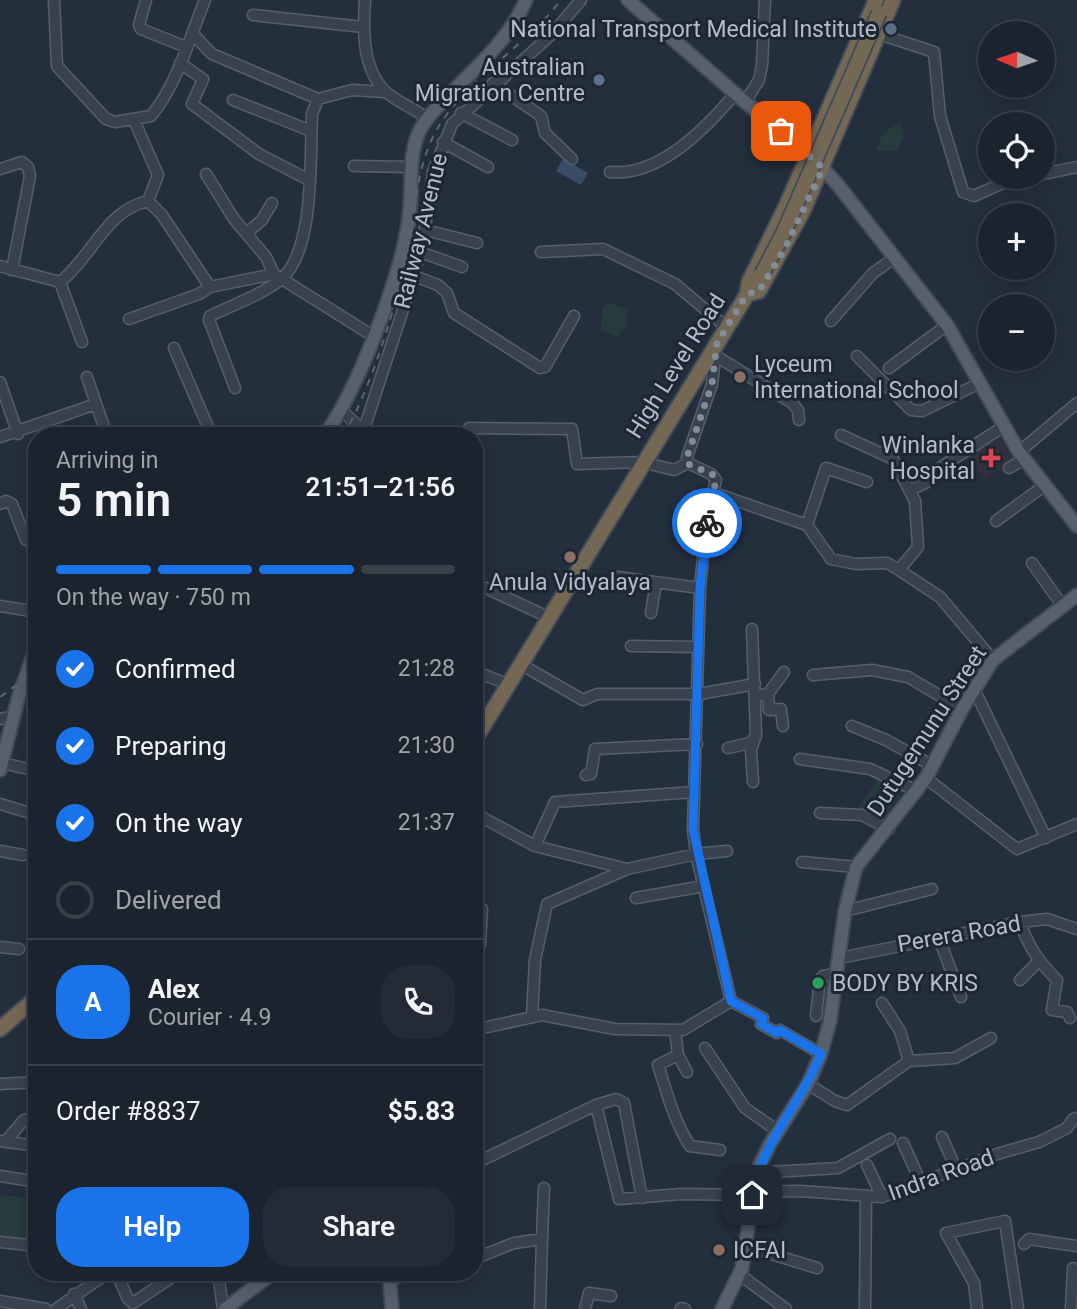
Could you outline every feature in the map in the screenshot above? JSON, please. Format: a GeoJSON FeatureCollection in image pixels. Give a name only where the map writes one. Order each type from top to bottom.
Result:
{"type":"FeatureCollection","features":[{"type":"Feature","properties":{"kind":"highway"},"geometry":{"type":"LineString","coordinates":[[880,4],[821,124],[787,204],[749,282],[747,294],[759,291],[826,170],[838,131],[893,0]]}},
{"type":"Feature","properties":{"kind":"highway","name":"High Level Road"},"geometry":{"type":"LineString","coordinates":[[483,727],[642,462],[762,274],[784,232],[880,4]]}},
{"type":"Feature","properties":{"kind":"highway"},"geometry":{"type":"LineString","coordinates":[[821,124],[838,131]]}},
{"type":"Feature","properties":{"kind":"highway"},"geometry":{"type":"LineString","coordinates":[[787,204],[803,211]]}},
{"type":"Feature","properties":{"kind":"highway"},"geometry":{"type":"LineString","coordinates":[[0,1019],[28,996]]}},
{"type":"Feature","properties":{"kind":"highway"},"geometry":{"type":"LineString","coordinates":[[0,1028],[28,1005]]}},
{"type":"Feature","properties":{"kind":"main road"},"geometry":{"type":"LineString","coordinates":[[330,427],[341,410],[373,336],[409,218],[417,137],[427,119],[499,44],[526,0]]}},
{"type":"Feature","properties":{"kind":"main road"},"geometry":{"type":"LineString","coordinates":[[628,0],[826,170],[947,325],[1021,456],[1077,526]]}},
{"type":"Feature","properties":{"kind":"main road","name":"Dutugemunu Street"},"geometry":{"type":"LineString","coordinates":[[722,1309],[739,1274],[756,1173],[778,1131],[808,1084],[821,1054],[830,1021],[845,911],[856,867],[889,829],[926,778],[962,709],[993,660],[1077,594]]}},
{"type":"Feature","properties":{"kind":"main road"},"geometry":{"type":"LineString","coordinates":[[1,766],[28,670]]}},
{"type":"Feature","properties":{"kind":"main road"},"geometry":{"type":"LineString","coordinates":[[224,1309],[262,1281]]}},
{"type":"Feature","properties":{"kind":"main road"},"geometry":{"type":"LineString","coordinates":[[389,1281],[392,1309]]}},
{"type":"Feature","properties":{"kind":"street"},"geometry":{"type":"LineString","coordinates":[[54,0],[57,66],[106,119],[115,122],[151,116],[162,103],[205,0]]}},
{"type":"Feature","properties":{"kind":"street"},"geometry":{"type":"LineString","coordinates":[[146,0],[139,25],[141,29],[186,47]]}},
{"type":"Feature","properties":{"kind":"street"},"geometry":{"type":"LineString","coordinates":[[365,0],[363,27],[369,65],[385,92],[427,119]]}},
{"type":"Feature","properties":{"kind":"street","name":"Railway Avenue"},"geometry":{"type":"LineString","coordinates":[[368,427],[414,276],[425,230],[433,172],[443,142],[461,113],[552,34],[581,0]]}},
{"type":"Feature","properties":{"kind":"street"},"geometry":{"type":"LineString","coordinates":[[610,172],[633,173],[650,165],[696,134],[759,80],[765,0]]}},
{"type":"Feature","properties":{"kind":"street"},"geometry":{"type":"LineString","coordinates":[[253,15],[363,27]]}},
{"type":"Feature","properties":{"kind":"street"},"geometry":{"type":"LineString","coordinates":[[192,33],[212,54],[317,99],[352,90],[385,92]]}},
{"type":"Feature","properties":{"kind":"street"},"geometry":{"type":"LineString","coordinates":[[879,34],[934,52],[940,116],[962,192],[974,196],[990,189]]}},
{"type":"Feature","properties":{"kind":"street"},"geometry":{"type":"LineString","coordinates":[[180,63],[203,79],[192,104],[259,154],[309,180]]}},
{"type":"Feature","properties":{"kind":"street"},"geometry":{"type":"LineString","coordinates":[[493,83],[541,116],[545,133],[572,159]]}},
{"type":"Feature","properties":{"kind":"street"},"geometry":{"type":"LineString","coordinates":[[235,388],[209,320],[278,276],[299,255],[309,180],[311,131],[317,99]]}},
{"type":"Feature","properties":{"kind":"street"},"geometry":{"type":"LineString","coordinates":[[233,100],[311,131]]}},
{"type":"Feature","properties":{"kind":"street"},"geometry":{"type":"LineString","coordinates":[[461,113],[512,140]]}},
{"type":"Feature","properties":{"kind":"street"},"geometry":{"type":"LineString","coordinates":[[134,120],[158,175],[148,201]]}},
{"type":"Feature","properties":{"kind":"street"},"geometry":{"type":"LineString","coordinates":[[443,142],[488,167]]}},
{"type":"Feature","properties":{"kind":"street"},"geometry":{"type":"LineString","coordinates":[[0,169],[22,162],[29,167],[30,176],[12,270]]}},
{"type":"Feature","properties":{"kind":"street"},"geometry":{"type":"LineString","coordinates":[[354,166],[412,167]]}},
{"type":"Feature","properties":{"kind":"street"},"geometry":{"type":"LineString","coordinates":[[1055,172],[1077,167]]}},
{"type":"Feature","properties":{"kind":"street"},"geometry":{"type":"LineString","coordinates":[[206,174],[234,219],[266,257],[278,276],[373,336]]}},
{"type":"Feature","properties":{"kind":"street"},"geometry":{"type":"LineString","coordinates":[[61,282],[75,271],[124,209],[148,201]]}},
{"type":"Feature","properties":{"kind":"street"},"geometry":{"type":"LineString","coordinates":[[148,201],[162,215],[210,287]]}},
{"type":"Feature","properties":{"kind":"street"},"geometry":{"type":"LineString","coordinates":[[247,233],[262,220],[272,203]]}},
{"type":"Feature","properties":{"kind":"street"},"geometry":{"type":"LineString","coordinates":[[425,230],[477,243]]}},
{"type":"Feature","properties":{"kind":"street"},"geometry":{"type":"LineString","coordinates":[[541,252],[603,249],[675,284],[726,327]]}},
{"type":"Feature","properties":{"kind":"street"},"geometry":{"type":"LineString","coordinates":[[419,252],[462,267]]}},
{"type":"Feature","properties":{"kind":"street"},"geometry":{"type":"LineString","coordinates":[[831,321],[873,273],[896,257]]}},
{"type":"Feature","properties":{"kind":"street"},"geometry":{"type":"LineString","coordinates":[[0,267],[61,282]]}},
{"type":"Feature","properties":{"kind":"street"},"geometry":{"type":"LineString","coordinates":[[129,319],[199,294],[210,287],[278,276]]}},
{"type":"Feature","properties":{"kind":"street"},"geometry":{"type":"LineString","coordinates":[[414,276],[438,285],[447,293],[454,313],[540,368],[545,367],[574,316]]}},
{"type":"Feature","properties":{"kind":"street"},"geometry":{"type":"LineString","coordinates":[[61,282],[82,342]]}},
{"type":"Feature","properties":{"kind":"street"},"geometry":{"type":"LineString","coordinates":[[889,368],[947,325]]}},
{"type":"Feature","properties":{"kind":"street"},"geometry":{"type":"LineString","coordinates":[[174,348],[208,427]]}},
{"type":"Feature","properties":{"kind":"street"},"geometry":{"type":"LineString","coordinates":[[688,464],[689,446],[712,384],[716,349],[792,403],[798,410],[799,420]]}},
{"type":"Feature","properties":{"kind":"street"},"geometry":{"type":"LineString","coordinates":[[857,356],[911,410],[922,411],[980,383]]}},
{"type":"Feature","properties":{"kind":"street"},"geometry":{"type":"LineString","coordinates":[[87,377],[104,427]]}},
{"type":"Feature","properties":{"kind":"street"},"geometry":{"type":"LineString","coordinates":[[0,383],[18,433]]}},
{"type":"Feature","properties":{"kind":"street"},"geometry":{"type":"LineString","coordinates":[[1009,468],[1077,403]]}},
{"type":"Feature","properties":{"kind":"street"},"geometry":{"type":"LineString","coordinates":[[34,427],[96,404]]}},
{"type":"Feature","properties":{"kind":"street","name":"Railway Avenue"},"geometry":{"type":"LineString","coordinates":[[341,410],[360,427]]}},
{"type":"Feature","properties":{"kind":"street"},"geometry":{"type":"LineString","coordinates":[[910,490],[927,482],[926,477],[1004,426]]}},
{"type":"Feature","properties":{"kind":"street"},"geometry":{"type":"LineString","coordinates":[[483,428],[572,429],[577,464],[642,462],[674,470],[688,464],[712,474],[716,480],[707,516],[700,588],[699,694],[694,792],[696,854],[731,1001],[763,1018],[761,1024],[777,1033],[780,1030],[821,1054]]}},
{"type":"Feature","properties":{"kind":"street"},"geometry":{"type":"LineString","coordinates":[[0,437],[28,429]]}},
{"type":"Feature","properties":{"kind":"street"},"geometry":{"type":"LineString","coordinates":[[841,435],[893,459],[915,500],[918,548],[899,570]]}},
{"type":"Feature","properties":{"kind":"street"},"geometry":{"type":"LineString","coordinates":[[807,524],[826,468],[867,482]]}},
{"type":"Feature","properties":{"kind":"street"},"geometry":{"type":"LineString","coordinates":[[996,521],[1045,485]]}},
{"type":"Feature","properties":{"kind":"street"},"geometry":{"type":"LineString","coordinates":[[714,493],[807,524],[831,559],[856,564],[887,563],[899,570],[940,597],[993,660]]}},
{"type":"Feature","properties":{"kind":"street"},"geometry":{"type":"LineString","coordinates":[[0,503],[6,501],[12,504],[26,540],[28,539]]}},
{"type":"Feature","properties":{"kind":"street"},"geometry":{"type":"LineString","coordinates":[[1032,563],[1062,605]]}},
{"type":"Feature","properties":{"kind":"street"},"geometry":{"type":"LineString","coordinates":[[617,577],[700,588]]}},
{"type":"Feature","properties":{"kind":"street"},"geometry":{"type":"LineString","coordinates":[[651,613],[656,583]]}},
{"type":"Feature","properties":{"kind":"street"},"geometry":{"type":"LineString","coordinates":[[486,588],[550,618]]}},
{"type":"Feature","properties":{"kind":"street"},"geometry":{"type":"LineString","coordinates":[[0,606],[28,611]]}},
{"type":"Feature","properties":{"kind":"street"},"geometry":{"type":"LineString","coordinates":[[752,629],[756,735],[751,750],[753,782]]}},
{"type":"Feature","properties":{"kind":"street"},"geometry":{"type":"LineString","coordinates":[[631,646],[698,646]]}},
{"type":"Feature","properties":{"kind":"street"},"geometry":{"type":"LineString","coordinates":[[522,665],[583,700],[597,694],[699,694],[755,684]]}},
{"type":"Feature","properties":{"kind":"street"},"geometry":{"type":"LineString","coordinates":[[813,675],[872,670],[908,677],[962,709]]}},
{"type":"Feature","properties":{"kind":"street"},"geometry":{"type":"LineString","coordinates":[[783,726],[781,709],[769,710],[768,694],[784,672]]}},
{"type":"Feature","properties":{"kind":"street"},"geometry":{"type":"LineString","coordinates":[[483,674],[510,685]]}},
{"type":"Feature","properties":{"kind":"street"},"geometry":{"type":"LineString","coordinates":[[974,689],[1046,838]]}},
{"type":"Feature","properties":{"kind":"street"},"geometry":{"type":"LineString","coordinates":[[18,699],[28,691]]}},
{"type":"Feature","properties":{"kind":"street"},"geometry":{"type":"LineString","coordinates":[[755,697],[768,694]]}},
{"type":"Feature","properties":{"kind":"street"},"geometry":{"type":"LineString","coordinates":[[0,719],[14,716]]}},
{"type":"Feature","properties":{"kind":"street"},"geometry":{"type":"LineString","coordinates":[[852,726],[886,740],[933,766]]}},
{"type":"Feature","properties":{"kind":"street"},"geometry":{"type":"LineString","coordinates":[[728,748],[750,743],[756,735]]}},
{"type":"Feature","properties":{"kind":"street"},"geometry":{"type":"LineString","coordinates":[[586,775],[591,774],[595,749],[696,744]]}},
{"type":"Feature","properties":{"kind":"street"},"geometry":{"type":"LineString","coordinates":[[800,759],[870,768],[917,791]]}},
{"type":"Feature","properties":{"kind":"street"},"geometry":{"type":"LineString","coordinates":[[1,766],[28,770]]}},
{"type":"Feature","properties":{"kind":"street"},"geometry":{"type":"LineString","coordinates":[[926,778],[1017,849],[1077,824]]}},
{"type":"Feature","properties":{"kind":"street"},"geometry":{"type":"LineString","coordinates":[[535,846],[555,802],[694,792]]}},
{"type":"Feature","properties":{"kind":"street"},"geometry":{"type":"LineString","coordinates":[[0,804],[28,812]]}},
{"type":"Feature","properties":{"kind":"street"},"geometry":{"type":"LineString","coordinates":[[820,813],[862,815],[889,829]]}},
{"type":"Feature","properties":{"kind":"street"},"geometry":{"type":"LineString","coordinates":[[483,818],[535,846],[626,869]]}},
{"type":"Feature","properties":{"kind":"street"},"geometry":{"type":"LineString","coordinates":[[0,851],[23,855]]}},
{"type":"Feature","properties":{"kind":"street"},"geometry":{"type":"LineString","coordinates":[[532,1016],[535,961],[547,904],[626,869],[696,854],[727,851]]}},
{"type":"Feature","properties":{"kind":"street"},"geometry":{"type":"LineString","coordinates":[[802,862],[856,867]]}},
{"type":"Feature","properties":{"kind":"street"},"geometry":{"type":"LineString","coordinates":[[636,898],[704,887]]}},
{"type":"Feature","properties":{"kind":"street"},"geometry":{"type":"LineString","coordinates":[[845,911],[932,889]]}},
{"type":"Feature","properties":{"kind":"street","name":"Perera Road"},"geometry":{"type":"LineString","coordinates":[[840,958],[938,936],[1020,922],[1047,919],[1077,929]]}},
{"type":"Feature","properties":{"kind":"street"},"geometry":{"type":"LineString","coordinates":[[1020,922],[1027,944],[1038,961],[1058,980],[1052,1010],[1068,1012],[1070,1018]]}},
{"type":"Feature","properties":{"kind":"street"},"geometry":{"type":"LineString","coordinates":[[938,936],[961,997]]}},
{"type":"Feature","properties":{"kind":"street"},"geometry":{"type":"LineString","coordinates":[[0,947],[19,949]]}},
{"type":"Feature","properties":{"kind":"street"},"geometry":{"type":"LineString","coordinates":[[1020,980],[1038,961]]}},
{"type":"Feature","properties":{"kind":"street"},"geometry":{"type":"LineString","coordinates":[[830,1021],[811,1016],[820,979],[822,976],[836,974]]}},
{"type":"Feature","properties":{"kind":"street"},"geometry":{"type":"LineString","coordinates":[[483,1028],[542,1015],[615,1029],[683,1030],[731,1001]]}},
{"type":"Feature","properties":{"kind":"street"},"geometry":{"type":"LineString","coordinates":[[882,1003],[900,1031],[909,1061]]}},
{"type":"Feature","properties":{"kind":"street"},"geometry":{"type":"LineString","coordinates":[[675,1030],[678,1055],[687,1072]]}},
{"type":"Feature","properties":{"kind":"street"},"geometry":{"type":"LineString","coordinates":[[808,1084],[846,1105],[909,1061],[955,1058],[991,1038]]}},
{"type":"Feature","properties":{"kind":"street"},"geometry":{"type":"LineString","coordinates":[[705,1048],[745,1108],[778,1131]]}},
{"type":"Feature","properties":{"kind":"street"},"geometry":{"type":"LineString","coordinates":[[678,1055],[658,1065],[668,1090],[670,1107],[690,1146],[720,1150]]}},
{"type":"Feature","properties":{"kind":"street"},"geometry":{"type":"LineString","coordinates":[[0,1084],[28,1082]]}},
{"type":"Feature","properties":{"kind":"street"},"geometry":{"type":"LineString","coordinates":[[483,1160],[596,1105],[616,1099],[624,1103],[642,1198],[619,1199],[596,1105]]}},
{"type":"Feature","properties":{"kind":"street","name":"Indra Road"},"geometry":{"type":"LineString","coordinates":[[642,1198],[681,1194],[800,1191],[882,1197],[1039,1142],[1067,1128],[1073,1119],[1077,1118]]}},
{"type":"Feature","properties":{"kind":"street"},"geometry":{"type":"LineString","coordinates":[[2,1142],[28,1119]]}},
{"type":"Feature","properties":{"kind":"street"},"geometry":{"type":"LineString","coordinates":[[942,1137],[956,1169]]}},
{"type":"Feature","properties":{"kind":"street"},"geometry":{"type":"LineString","coordinates":[[756,1173],[838,1168],[890,1139]]}},
{"type":"Feature","properties":{"kind":"street"},"geometry":{"type":"LineString","coordinates":[[2,1142],[28,1145]]}},
{"type":"Feature","properties":{"kind":"street"},"geometry":{"type":"LineString","coordinates":[[903,1143],[921,1183]]}},
{"type":"Feature","properties":{"kind":"street"},"geometry":{"type":"LineString","coordinates":[[867,1165],[882,1197]]}},
{"type":"Feature","properties":{"kind":"street"},"geometry":{"type":"LineString","coordinates":[[0,1176],[28,1181]]}},
{"type":"Feature","properties":{"kind":"street"},"geometry":{"type":"LineString","coordinates":[[540,1309],[544,1188]]}},
{"type":"Feature","properties":{"kind":"street"},"geometry":{"type":"LineString","coordinates":[[865,1309],[866,1197]]}},
{"type":"Feature","properties":{"kind":"street"},"geometry":{"type":"LineString","coordinates":[[977,1309],[974,1283],[946,1233],[1006,1222],[1018,1309]]}},
{"type":"Feature","properties":{"kind":"street"},"geometry":{"type":"LineString","coordinates":[[483,1255],[514,1243],[542,1239]]}},
{"type":"Feature","properties":{"kind":"street"},"geometry":{"type":"LineString","coordinates":[[1024,1244],[1029,1239],[1039,1239],[1077,1246]]}},
{"type":"Feature","properties":{"kind":"street"},"geometry":{"type":"LineString","coordinates":[[0,1242],[28,1245]]}},
{"type":"Feature","properties":{"kind":"street"},"geometry":{"type":"LineString","coordinates":[[745,1246],[817,1268]]}},
{"type":"Feature","properties":{"kind":"street"},"geometry":{"type":"LineString","coordinates":[[1071,1309],[1073,1268]]}},
{"type":"Feature","properties":{"kind":"street"},"geometry":{"type":"LineString","coordinates":[[739,1274],[786,1309]]}},
{"type":"Feature","properties":{"kind":"street"},"geometry":{"type":"LineString","coordinates":[[55,1309],[95,1281]]}},
{"type":"Feature","properties":{"kind":"street"},"geometry":{"type":"LineString","coordinates":[[121,1281],[128,1299],[133,1303],[166,1281]]}},
{"type":"Feature","properties":{"kind":"street"},"geometry":{"type":"LineString","coordinates":[[219,1281],[224,1309]]}},
{"type":"Feature","properties":{"kind":"street"},"geometry":{"type":"LineString","coordinates":[[585,1309],[589,1293],[611,1296]]}},
{"type":"Feature","properties":{"kind":"street"},"geometry":{"type":"LineString","coordinates":[[74,1294],[81,1309]]}},
{"type":"Feature","properties":{"kind":"street"},"geometry":{"type":"LineString","coordinates":[[0,1301],[46,1309]]}},
{"type":"Feature","properties":{"kind":"shaded area","name":"Winlanka Hospital"},"geometry":{"type":"Polygon","coordinates":[[[999,436],[1014,462],[984,480],[969,454],[999,436]]]}},
{"type":"Feature","properties":{"kind":"green space"},"geometry":{"type":"Polygon","coordinates":[[[900,122],[904,136],[897,151],[876,150],[883,133],[900,122]]]}},
{"type":"Feature","properties":{"kind":"green space"},"geometry":{"type":"Polygon","coordinates":[[[609,303],[627,309],[627,325],[617,337],[601,330],[602,308],[609,303]]]}},
{"type":"Feature","properties":{"kind":"green space"},"geometry":{"type":"Polygon","coordinates":[[[879,778],[903,790],[883,819],[858,808],[879,778]]]}},
{"type":"Feature","properties":{"kind":"green space"},"geometry":{"type":"Polygon","coordinates":[[[0,1195],[28,1198],[28,1242],[0,1239],[0,1195]]]}},
{"type":"Feature","properties":{"kind":"water"},"geometry":{"type":"Polygon","coordinates":[[[563,159],[588,173],[581,185],[556,171],[563,159]]]}},
{"type":"Feature","properties":{"kind":"railway"},"geometry":{"type":"LineString","coordinates":[[348,427],[373,371],[390,320],[408,250],[421,171],[431,140],[465,93],[547,17],[561,0]]}},
{"type":"Feature","properties":{"kind":"railway"},"geometry":{"type":"LineString","coordinates":[[0,697],[28,677]]}},
{"type":"Feature","properties":{"kind":"way so far"},"geometry":{"type":"LineString","coordinates":[[707,523],[716,480],[712,474],[688,464],[687,457],[712,384],[717,343],[747,294],[759,291],[785,248],[823,168],[781,131]]}},
{"type":"Feature","properties":{"kind":"place","name":"National Transport Medical Institute"},"geometry":{"type":"Point","coordinates":[891,29]}},
{"type":"Feature","properties":{"kind":"place","name":"Australian Migration Centre"},"geometry":{"type":"Point","coordinates":[599,80]}},
{"type":"Feature","properties":{"kind":"place","name":"Lyceum International School"},"geometry":{"type":"Point","coordinates":[740,377]}},
{"type":"Feature","properties":{"kind":"place","name":"Winlanka Hospital"},"geometry":{"type":"Point","coordinates":[991,458]}},
{"type":"Feature","properties":{"kind":"place","name":"Anula Vidyalaya"},"geometry":{"type":"Point","coordinates":[570,557]}},
{"type":"Feature","properties":{"kind":"place","name":"BODY BY KRIS"},"geometry":{"type":"Point","coordinates":[818,983]}},
{"type":"Feature","properties":{"kind":"place","name":"ICFAI"},"geometry":{"type":"Point","coordinates":[719,1250]}},
{"type":"Feature","properties":{"kind":"route"},"geometry":{"type":"LineString","coordinates":[[707,523],[700,588],[698,646],[699,694],[693,829],[696,854],[731,1001],[763,1018],[761,1024],[777,1033],[780,1030],[821,1054],[808,1084],[770,1144],[756,1173],[752,1195]]}}]}
